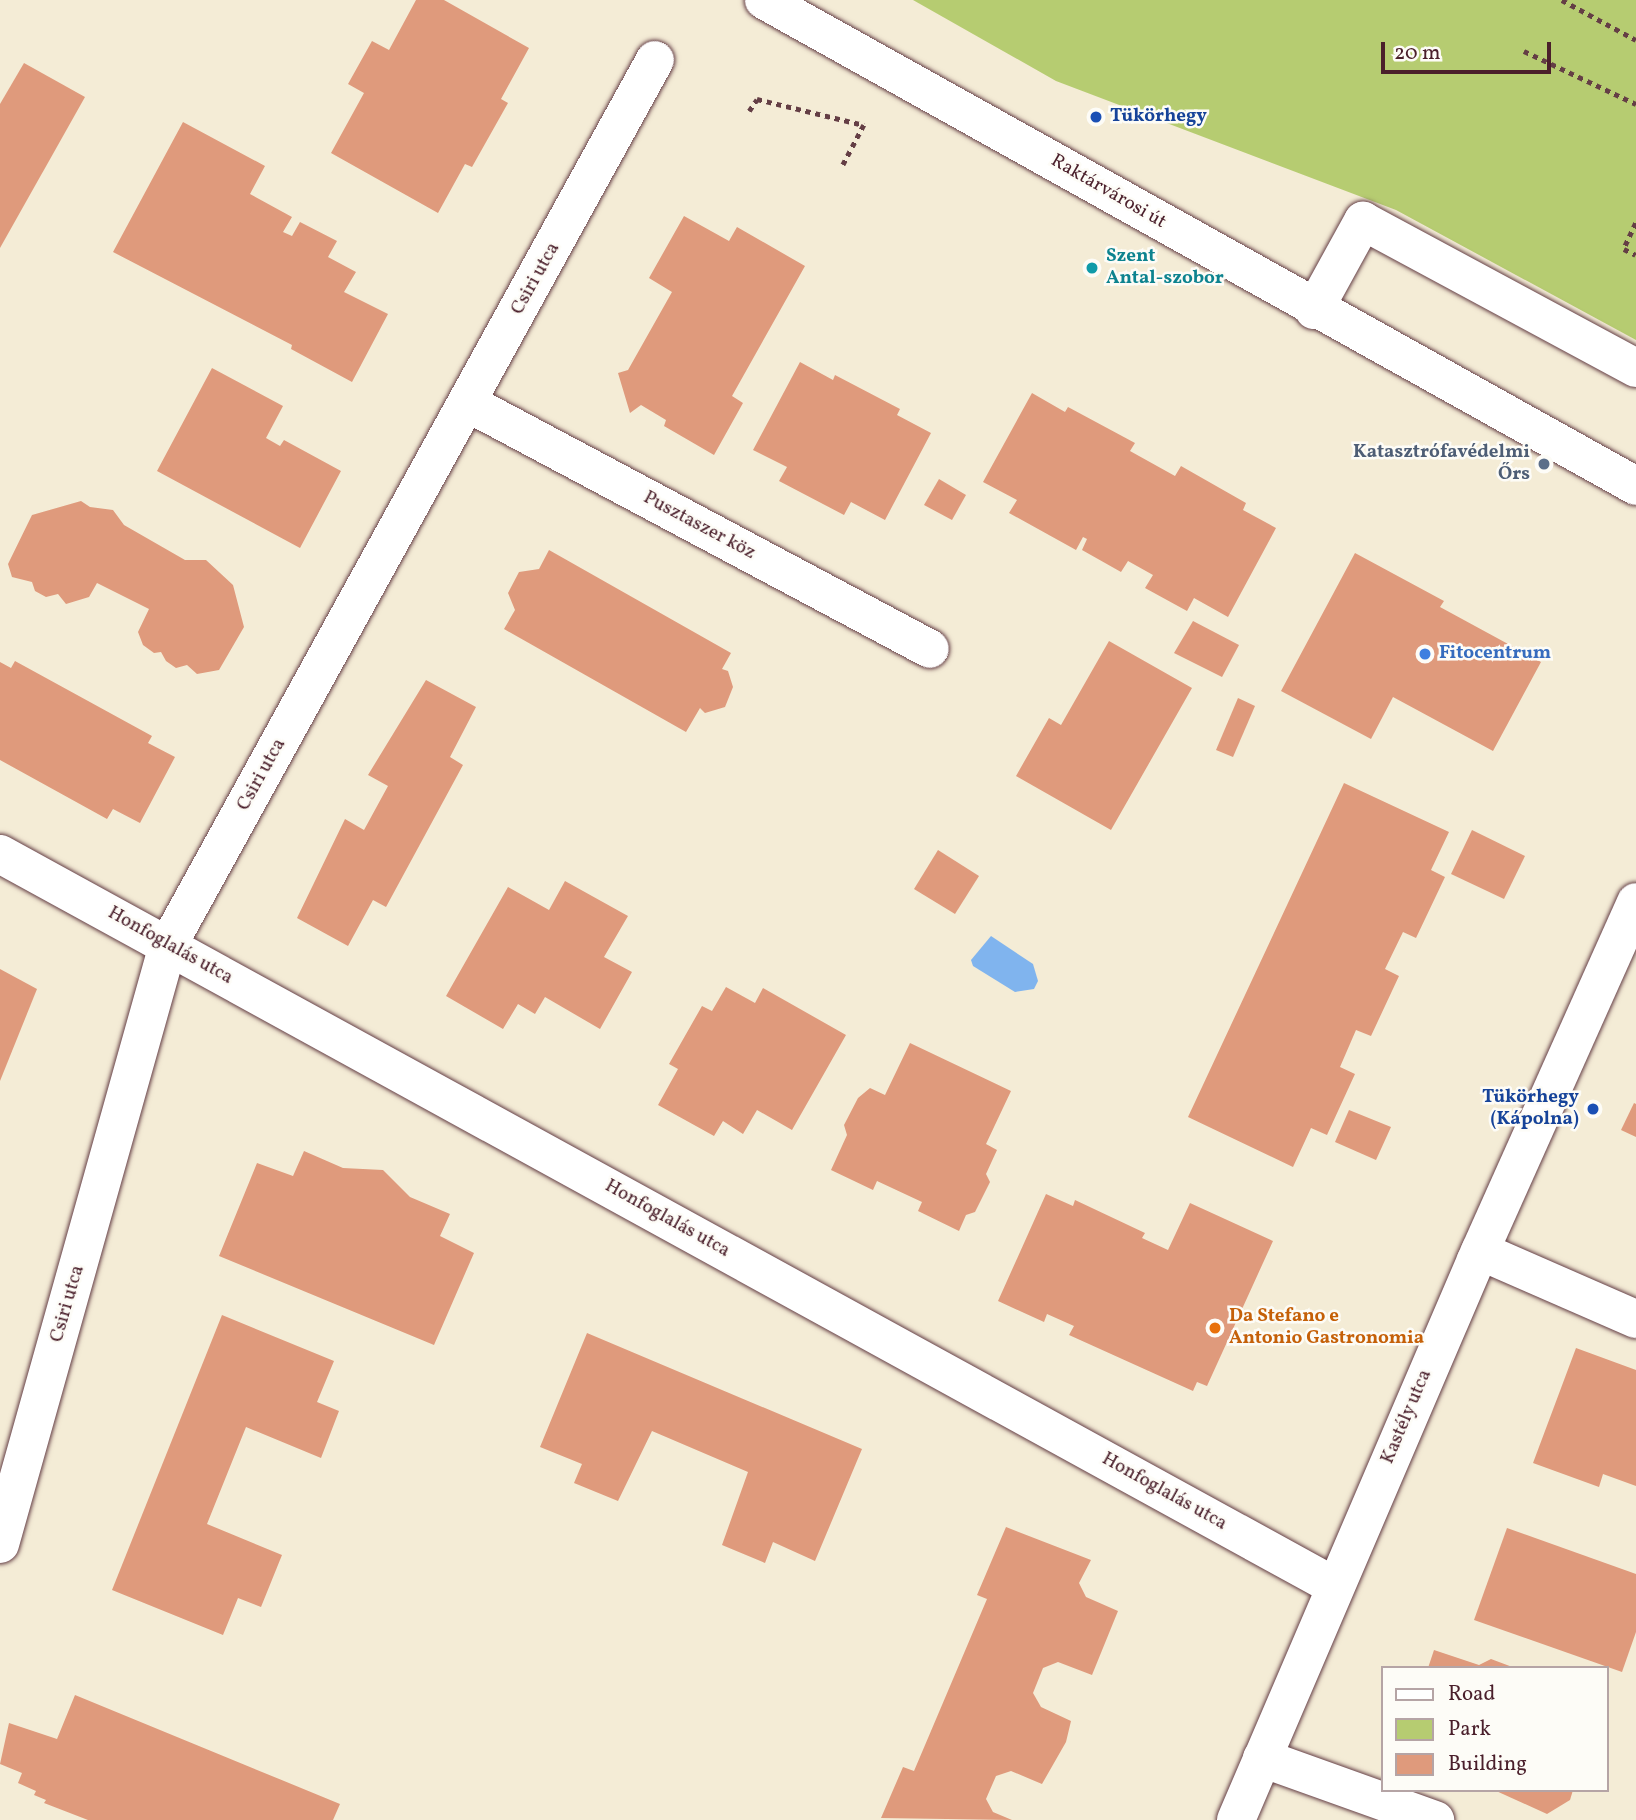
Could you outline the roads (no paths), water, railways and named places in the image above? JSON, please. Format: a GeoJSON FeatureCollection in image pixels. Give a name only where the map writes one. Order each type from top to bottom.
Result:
{"type":"FeatureCollection","features":[{"type":"Feature","properties":{"kind":"street","name":"Raktárvárosi út"},"geometry":{"type":"LineString","coordinates":[[764,0],[1314,310],[1636,486]]}},
{"type":"Feature","properties":{"kind":"street","name":"Csiri utca"},"geometry":{"type":"LineString","coordinates":[[0,1545],[168,945],[655,60]]}},
{"type":"Feature","properties":{"kind":"street"},"geometry":{"type":"LineString","coordinates":[[1314,310],[1363,221],[1636,368]]}},
{"type":"Feature","properties":{"kind":"street","name":"Pusztaszer köz"},"geometry":{"type":"LineString","coordinates":[[468,403],[930,649]]}},
{"type":"Feature","properties":{"kind":"street","name":"Honfoglalás utca"},"geometry":{"type":"LineString","coordinates":[[0,854],[1334,1586]]}},
{"type":"Feature","properties":{"kind":"street","name":"Kastély utca"},"geometry":{"type":"LineString","coordinates":[[1236,1820],[1334,1586],[1636,902]]}},
{"type":"Feature","properties":{"kind":"street"},"geometry":{"type":"LineString","coordinates":[[1480,1251],[1636,1319]]}},
{"type":"Feature","properties":{"kind":"street"},"geometry":{"type":"LineString","coordinates":[[1262,1758],[1435,1820]]}},
{"type":"Feature","properties":{"kind":"water"},"geometry":{"type":"Polygon","coordinates":[[[991,936],[1033,964],[1038,981],[1034,989],[1015,992],[973,966],[971,960],[991,936]]]}},
{"type":"Feature","properties":{"kind":"place","name":"Tükörhegy"},"geometry":{"type":"Point","coordinates":[1096,117]}},
{"type":"Feature","properties":{"kind":"place","name":"Szent Antal-szobor"},"geometry":{"type":"Point","coordinates":[1092,268]}},
{"type":"Feature","properties":{"kind":"place","name":"Katasztrófavédelmi Őrs"},"geometry":{"type":"Point","coordinates":[1544,464]}},
{"type":"Feature","properties":{"kind":"place","name":"Fitocentrum"},"geometry":{"type":"Point","coordinates":[1425,654]}},
{"type":"Feature","properties":{"kind":"place","name":"Tükörhegy (Kápolna)"},"geometry":{"type":"Point","coordinates":[1593,1109]}},
{"type":"Feature","properties":{"kind":"place","name":"Da Stefano e Antonio Gastronomia"},"geometry":{"type":"Point","coordinates":[1215,1328]}}]}
